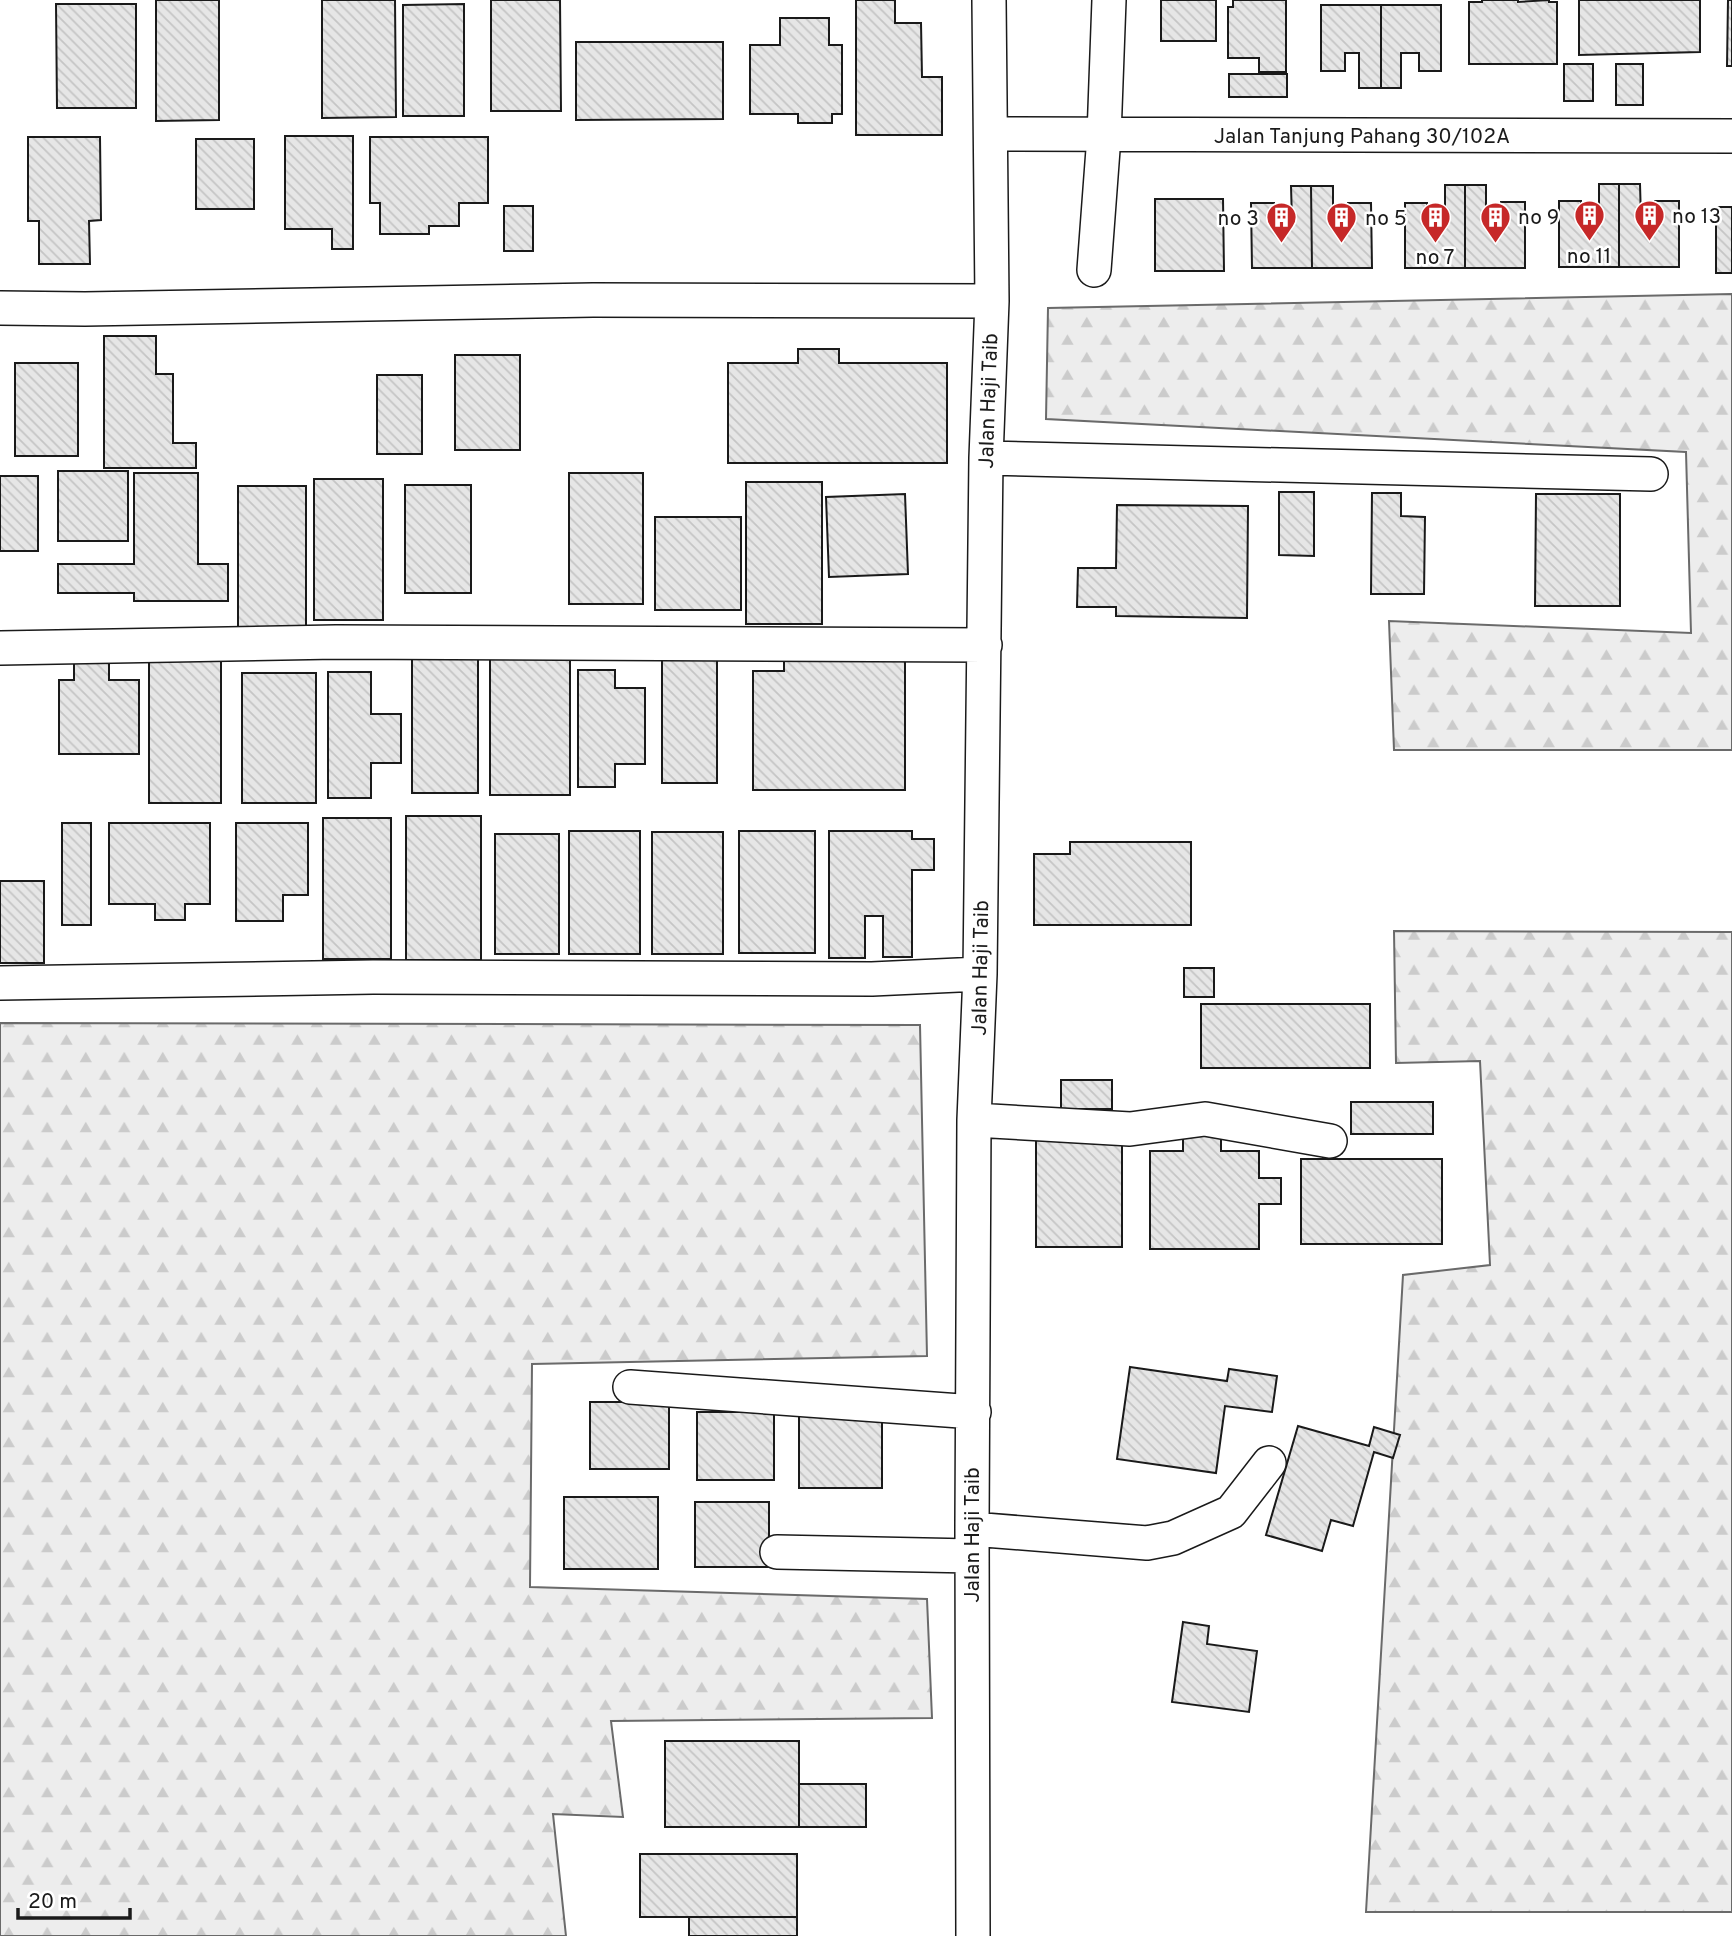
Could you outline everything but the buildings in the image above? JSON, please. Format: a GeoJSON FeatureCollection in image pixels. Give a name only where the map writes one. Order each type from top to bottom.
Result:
{"type":"FeatureCollection","features":[{"type":"Feature","properties":{"kind":"street","name":"Jalan Haji Taib"},"geometry":{"type":"LineString","coordinates":[[973,1936],[974,1120],[981,974],[986,457],[992,301],[989,0]]}},
{"type":"Feature","properties":{"kind":"street"},"geometry":{"type":"LineString","coordinates":[[1094,270],[1104,136],[1109,0]]}},
{"type":"Feature","properties":{"kind":"street","name":"Jalan Tanjung Pahang 30/102A"},"geometry":{"type":"LineString","coordinates":[[991,134],[1732,136]]}},
{"type":"Feature","properties":{"kind":"street"},"geometry":{"type":"LineString","coordinates":[[0,308],[99,309],[593,300],[992,301]]}},
{"type":"Feature","properties":{"kind":"street"},"geometry":{"type":"LineString","coordinates":[[986,457],[1651,474]]}},
{"type":"Feature","properties":{"kind":"street"},"geometry":{"type":"LineString","coordinates":[[0,648],[336,642],[985,645]]}},
{"type":"Feature","properties":{"kind":"street"},"geometry":{"type":"LineString","coordinates":[[0,983],[373,977],[872,979],[981,974]]}},
{"type":"Feature","properties":{"kind":"street"},"geometry":{"type":"LineString","coordinates":[[974,1120],[1130,1129],[1205,1119],[1330,1141]]}},
{"type":"Feature","properties":{"kind":"street"},"geometry":{"type":"LineString","coordinates":[[630,1387],[974,1412]]}},
{"type":"Feature","properties":{"kind":"street"},"geometry":{"type":"LineString","coordinates":[[777,1552],[972,1543],[1147,1543],[1173,1538],[1231,1512],[1269,1463]]}},
{"type":"Feature","properties":{"kind":"green space"},"geometry":{"type":"Polygon","coordinates":[[[1732,294],[1732,750],[1394,750],[1389,621],[1691,633],[1686,452],[1046,419],[1048,308],[1732,294]]]}},
{"type":"Feature","properties":{"kind":"green space"},"geometry":{"type":"Polygon","coordinates":[[[1394,931],[1732,932],[1732,1912],[1366,1912],[1403,1275],[1490,1265],[1480,1061],[1396,1063],[1394,931]]]}},
{"type":"Feature","properties":{"kind":"green space"},"geometry":{"type":"Polygon","coordinates":[[[0,1023],[920,1025],[927,1356],[532,1364],[530,1587],[927,1599],[932,1718],[611,1721],[623,1817],[553,1814],[566,1936],[0,1936],[0,1023]]]}},
{"type":"Feature","properties":{"kind":"place","name":"no 11"},"geometry":{"type":"Point","coordinates":[1589,243]}},
{"type":"Feature","properties":{"kind":"place","name":"no 13"},"geometry":{"type":"Point","coordinates":[1649,243]}},
{"type":"Feature","properties":{"kind":"place","name":"no 7"},"geometry":{"type":"Point","coordinates":[1435,244]}},
{"type":"Feature","properties":{"kind":"place","name":"no 9"},"geometry":{"type":"Point","coordinates":[1495,244]}},
{"type":"Feature","properties":{"kind":"place","name":"no 3"},"geometry":{"type":"Point","coordinates":[1282,245]}},
{"type":"Feature","properties":{"kind":"place","name":"no 5"},"geometry":{"type":"Point","coordinates":[1342,245]}}]}
